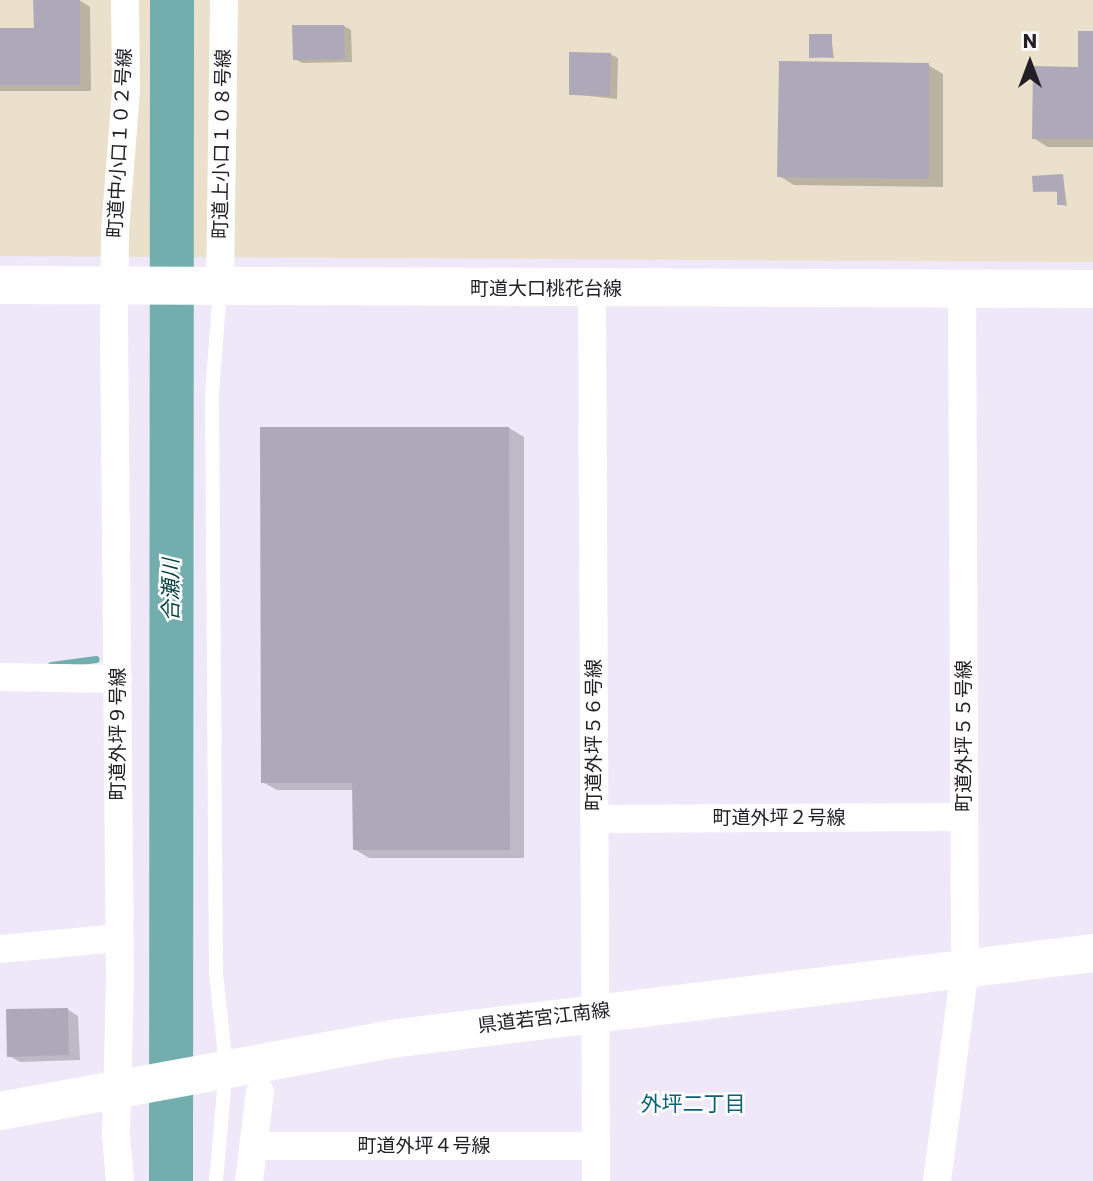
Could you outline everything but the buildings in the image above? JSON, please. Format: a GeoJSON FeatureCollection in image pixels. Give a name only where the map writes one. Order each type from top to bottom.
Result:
{"type":"FeatureCollection","features":[{"type":"Feature","properties":{"kind":"main road","name":"町道大口桃花台線"},"geometry":{"type":"LineString","coordinates":[[0,285],[215,289],[1093,289]]}},
{"type":"Feature","properties":{"kind":"main road","name":"県道若宮江南線"},"geometry":{"type":"LineString","coordinates":[[0,1111],[220,1067],[595,1012],[1093,953]]}},
{"type":"Feature","properties":{"kind":"street","name":"町道中小口１０２号線"},"geometry":{"type":"LineString","coordinates":[[119,287],[126,91],[125,0]]}},
{"type":"Feature","properties":{"kind":"street","name":"町道上小口１０８号線"},"geometry":{"type":"LineString","coordinates":[[215,289],[224,0]]}},
{"type":"Feature","properties":{"kind":"street","name":"町道外坪９号線"},"geometry":{"type":"LineString","coordinates":[[119,287],[120,1181]]}},
{"type":"Feature","properties":{"kind":"street","name":"町道外坪５６号線"},"geometry":{"type":"LineString","coordinates":[[592,289],[596,1181]]}},
{"type":"Feature","properties":{"kind":"street","name":"町道外坪５５号線"},"geometry":{"type":"LineString","coordinates":[[937,1181],[965,968],[962,289]]}},
{"type":"Feature","properties":{"kind":"street"},"geometry":{"type":"LineString","coordinates":[[0,677],[118,679]]}},
{"type":"Feature","properties":{"kind":"street","name":"町道外坪２号線"},"geometry":{"type":"LineString","coordinates":[[594,826],[964,824]]}},
{"type":"Feature","properties":{"kind":"street"},"geometry":{"type":"LineString","coordinates":[[0,949],[119,938]]}},
{"type":"Feature","properties":{"kind":"street"},"geometry":{"type":"LineString","coordinates":[[248,1181],[260,1092]]}},
{"type":"Feature","properties":{"kind":"street","name":"町道外坪４号線"},"geometry":{"type":"LineString","coordinates":[[253,1146],[596,1146]]}},
{"type":"Feature","properties":{"kind":"lane"},"geometry":{"type":"LineString","coordinates":[[215,289],[212,408],[216,974],[220,1067],[216,1181]]}},
{"type":"Feature","properties":{"kind":"shaded area"},"geometry":{"type":"Polygon","coordinates":[[[0,0],[1093,0],[1093,262],[0,256],[0,0]]]}},
{"type":"Feature","properties":{"kind":"waterway","name":"合瀬川"},"geometry":{"type":"LineString","coordinates":[[171,1181],[172,0]]}},
{"type":"Feature","properties":{"kind":"waterway"},"geometry":{"type":"LineString","coordinates":[[51,665],[96,659]]}},
{"type":"Feature","properties":{"kind":"district","name":"外坪二丁目"},"geometry":{"type":"Point","coordinates":[693,1104]}}]}
